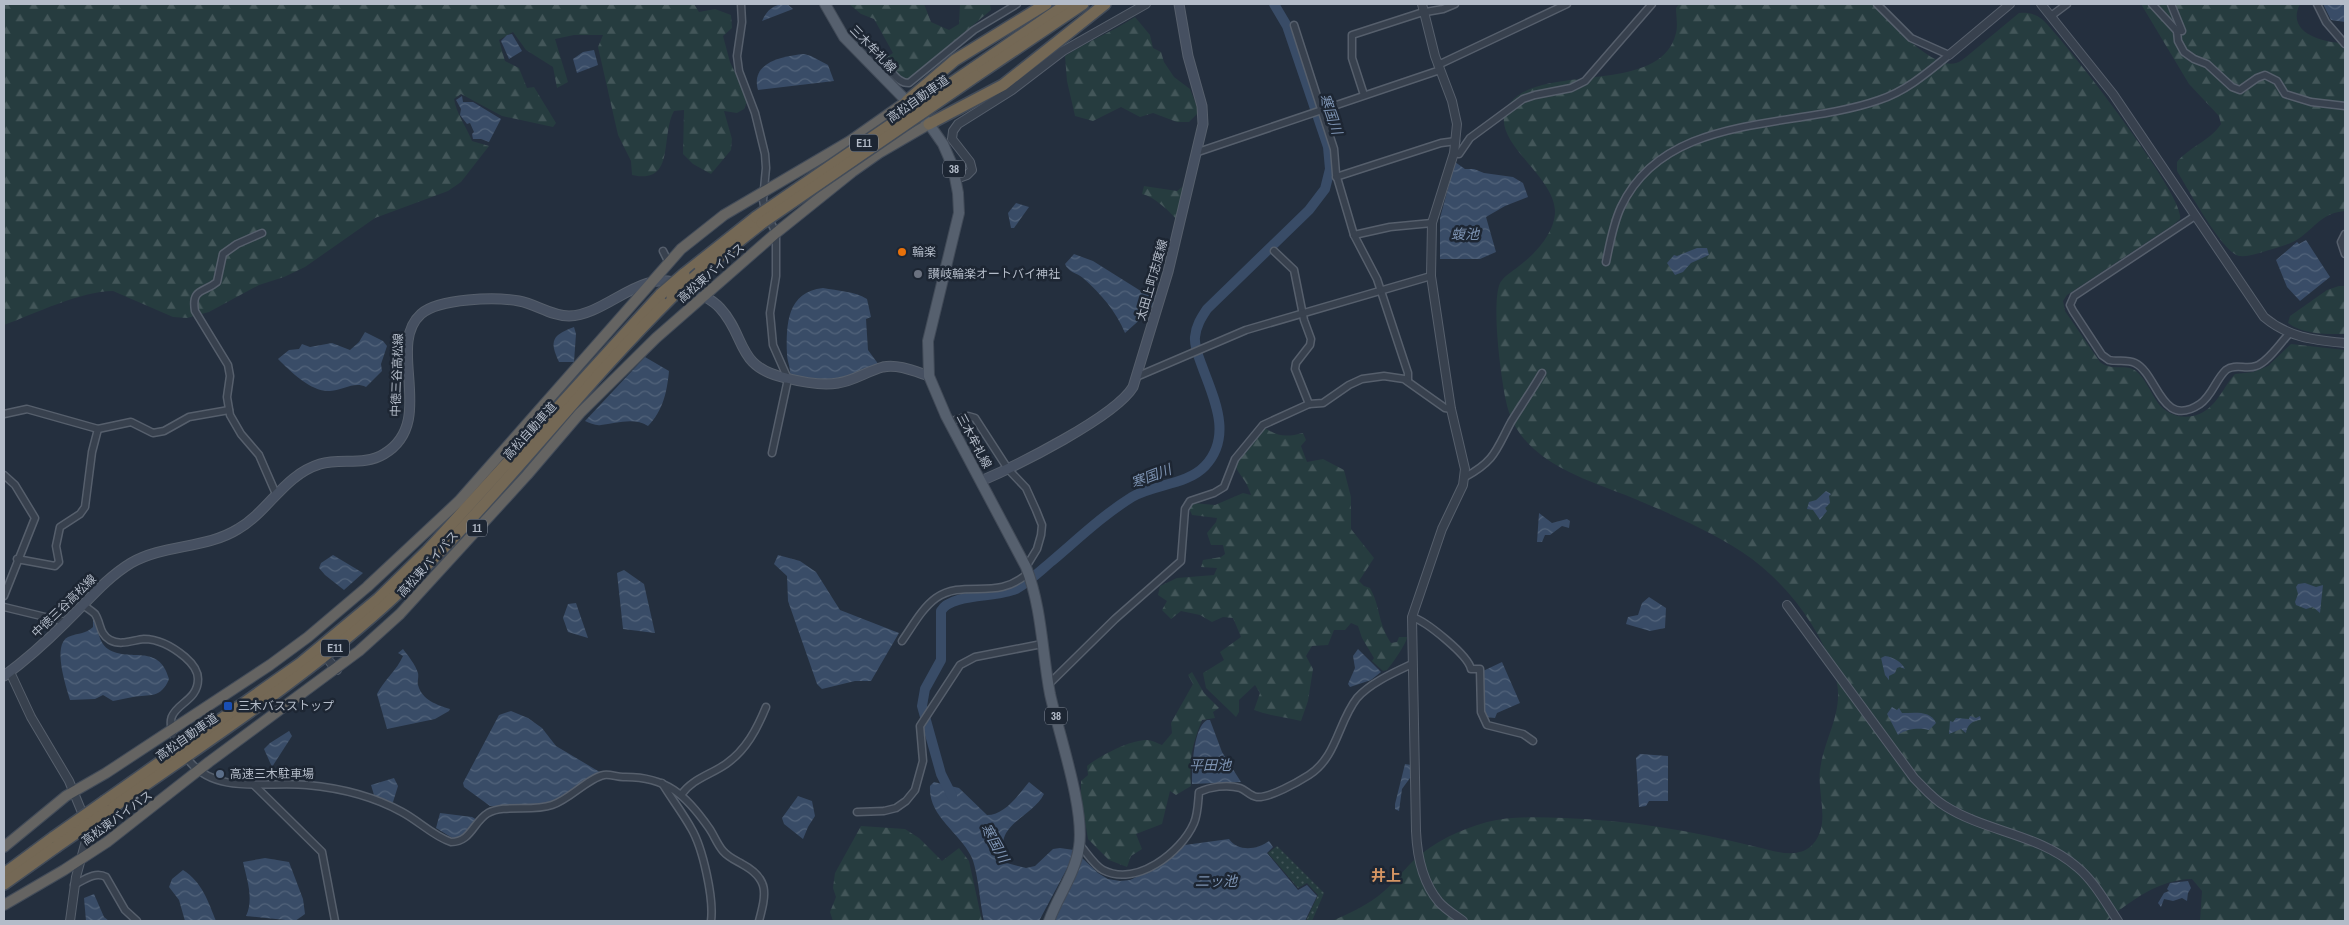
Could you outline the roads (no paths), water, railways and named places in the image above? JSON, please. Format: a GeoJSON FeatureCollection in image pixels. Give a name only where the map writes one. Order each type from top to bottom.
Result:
{"type":"FeatureCollection","features":[{"type":"Feature","properties":{"kind":"highway"},"geometry":{"type":"LineString","coordinates":[[907,101],[955,60],[980,42],[1046,4]]}},
{"type":"Feature","properties":{"kind":"highway","name":"高松自動車道"},"geometry":{"type":"LineString","coordinates":[[974,73],[1066,4]]}},
{"type":"Feature","properties":{"kind":"highway","name":"高松自動車道"},"geometry":{"type":"LineString","coordinates":[[4,874],[55,842],[300,675],[384,606],[434,557],[628,342],[684,274],[759,220],[974,73],[1083,4]]}},
{"type":"Feature","properties":{"kind":"highway"},"geometry":{"type":"LineString","coordinates":[[929,124],[1003,85],[1105,4]]}},
{"type":"Feature","properties":{"kind":"highway","name":"高松東バイパス"},"geometry":{"type":"LineString","coordinates":[[4,847],[46,810],[74,791],[172,730],[311,639],[459,501],[681,250],[724,215],[850,141],[907,101]]}},
{"type":"Feature","properties":{"kind":"highway","name":"高松東バイパス"},"geometry":{"type":"LineString","coordinates":[[4,905],[81,860],[156,806],[198,771],[400,614],[606,385],[703,296],[776,233],[866,162],[929,124]]}},
{"type":"Feature","properties":{"kind":"highway","name":"高松自動車道"},"geometry":{"type":"LineString","coordinates":[[666,296],[699,273],[759,220]]}},
{"type":"Feature","properties":{"kind":"highway","name":"高松自動車道"},"geometry":{"type":"LineString","coordinates":[[4,884],[55,842]]}},
{"type":"Feature","properties":{"kind":"main road","name":"三木牟礼線"},"geometry":{"type":"LineString","coordinates":[[825,4],[844,37],[929,124],[948,152],[956,179],[959,213],[928,341],[929,376],[949,422],[1029,574],[1049,684],[1079,816],[1079,847],[1073,869],[1049,921]]}},
{"type":"Feature","properties":{"kind":"main road","name":"太田上町志度線"},"geometry":{"type":"LineString","coordinates":[[981,481],[1008,469],[1118,404],[1127,396],[1136,377],[1168,272],[1198,152],[1204,114],[1188,56],[1179,4]]}},
{"type":"Feature","properties":{"kind":"main road","name":"中徳三谷高松線"},"geometry":{"type":"LineString","coordinates":[[7,674],[66,622],[97,590],[133,562],[168,549],[225,536],[240,528],[288,482],[302,472],[320,464],[364,461],[382,456],[395,446],[404,434],[409,420],[408,340],[412,325],[419,315],[428,308],[452,302],[517,301],[556,314],[581,314],[651,283],[666,281],[678,284],[703,296],[721,309],[750,359],[769,373],[788,379],[825,384],[840,383],[894,366],[929,376]]}},
{"type":"Feature","properties":{"kind":"street"},"geometry":{"type":"LineString","coordinates":[[742,4],[742,22],[737,56],[738,71],[762,135],[766,162],[763,191],[765,211],[776,233],[776,276],[770,313],[774,346],[788,379],[772,453]]}},
{"type":"Feature","properties":{"kind":"street"},"geometry":{"type":"LineString","coordinates":[[873,67],[879,63],[884,64],[900,82],[909,83],[974,30],[1018,4]]}},
{"type":"Feature","properties":{"kind":"street"},"geometry":{"type":"LineString","coordinates":[[956,179],[967,175],[972,170],[970,162],[952,139],[953,131],[958,124],[1012,90],[1063,51],[1146,4]]}},
{"type":"Feature","properties":{"kind":"street"},"geometry":{"type":"LineString","coordinates":[[1364,96],[1352,58],[1352,35],[1423,8],[1443,10],[1454,4]]}},
{"type":"Feature","properties":{"kind":"street"},"geometry":{"type":"LineString","coordinates":[[1198,152],[1364,96],[1439,67],[1567,4]]}},
{"type":"Feature","properties":{"kind":"street"},"geometry":{"type":"LineString","coordinates":[[1454,153],[1459,154],[1470,138],[1523,99],[1571,88],[1585,81],[1652,4]]}},
{"type":"Feature","properties":{"kind":"street"},"geometry":{"type":"LineString","coordinates":[[1877,4],[1911,38],[1949,55]]}},
{"type":"Feature","properties":{"kind":"street"},"geometry":{"type":"LineString","coordinates":[[1606,262],[1616,218],[1625,198],[1645,173],[1669,152],[1709,135],[1881,100],[1912,84],[2010,4]]}},
{"type":"Feature","properties":{"kind":"street"},"geometry":{"type":"LineString","coordinates":[[2041,4],[2113,94],[2264,317],[2289,334],[2302,338],[2345,343]]}},
{"type":"Feature","properties":{"kind":"street"},"geometry":{"type":"LineString","coordinates":[[2051,16],[2067,4]]}},
{"type":"Feature","properties":{"kind":"street"},"geometry":{"type":"LineString","coordinates":[[2152,4],[2177,31],[2178,41],[2184,52],[2194,59],[2207,64],[2232,87],[2240,90],[2257,78],[2265,76],[2277,81],[2284,94],[2311,102],[2345,106]]}},
{"type":"Feature","properties":{"kind":"street"},"geometry":{"type":"LineString","coordinates":[[2171,4],[2181,24],[2182,30],[2177,31]]}},
{"type":"Feature","properties":{"kind":"street"},"geometry":{"type":"LineString","coordinates":[[2317,4],[2326,22],[2345,44]]}},
{"type":"Feature","properties":{"kind":"street"},"geometry":{"type":"LineString","coordinates":[[1423,8],[1439,67],[1456,112],[1454,153],[1432,223],[1431,276],[1451,409],[1463,454],[1465,477],[1442,529],[1412,618],[1418,853],[1433,894],[1442,905],[1463,921]]}},
{"type":"Feature","properties":{"kind":"street"},"geometry":{"type":"LineString","coordinates":[[1294,25],[1334,149],[1336,177],[1354,235],[1381,292],[1408,373],[1408,381]]}},
{"type":"Feature","properties":{"kind":"street"},"geometry":{"type":"LineString","coordinates":[[1336,177],[1441,142],[1456,141]]}},
{"type":"Feature","properties":{"kind":"street"},"geometry":{"type":"LineString","coordinates":[[2195,216],[2074,296],[2070,305],[2102,355],[2109,360],[2129,361],[2140,366],[2166,404],[2181,410],[2199,405],[2205,400],[2225,371],[2231,367],[2254,367],[2261,364],[2289,334]]}},
{"type":"Feature","properties":{"kind":"street"},"geometry":{"type":"LineString","coordinates":[[1354,235],[1390,227],[1432,223]]}},
{"type":"Feature","properties":{"kind":"street"},"geometry":{"type":"LineString","coordinates":[[262,233],[237,244],[224,254],[217,282],[200,291],[195,296],[194,303],[195,311],[228,365],[229,410],[234,424],[259,455],[276,494]]}},
{"type":"Feature","properties":{"kind":"street"},"geometry":{"type":"LineString","coordinates":[[2345,234],[2341,242],[2345,254]]}},
{"type":"Feature","properties":{"kind":"street"},"geometry":{"type":"LineString","coordinates":[[663,251],[669,263]]}},
{"type":"Feature","properties":{"kind":"street"},"geometry":{"type":"LineString","coordinates":[[1274,251],[1294,270],[1304,320],[1311,339],[1310,345],[1296,362],[1295,369],[1309,404]]}},
{"type":"Feature","properties":{"kind":"street"},"geometry":{"type":"LineString","coordinates":[[1136,377],[1246,330],[1431,276]]}},
{"type":"Feature","properties":{"kind":"street"},"geometry":{"type":"LineString","coordinates":[[1465,477],[1481,467],[1496,454],[1511,422],[1542,373]]}},
{"type":"Feature","properties":{"kind":"street"},"geometry":{"type":"LineString","coordinates":[[1049,684],[1115,619],[1180,561],[1185,509],[1190,501],[1214,493],[1224,487],[1234,459],[1263,425],[1309,404],[1323,403],[1349,385],[1362,379],[1384,376],[1408,381],[1445,408],[1451,409]]}},
{"type":"Feature","properties":{"kind":"street"},"geometry":{"type":"LineString","coordinates":[[4,414],[19,410],[32,410],[98,429],[131,422],[138,423],[147,431],[158,433],[189,417],[229,410]]}},
{"type":"Feature","properties":{"kind":"street"},"geometry":{"type":"LineString","coordinates":[[902,641],[926,607],[937,597],[953,591],[990,590],[1004,587],[1021,579],[1029,574],[1037,549],[1042,525],[1026,488],[1008,469],[975,418],[968,416],[949,422]]}},
{"type":"Feature","properties":{"kind":"street"},"geometry":{"type":"LineString","coordinates":[[17,559],[54,566],[59,562],[56,546],[60,528],[80,514],[85,507],[92,452],[98,429]]}},
{"type":"Feature","properties":{"kind":"street"},"geometry":{"type":"LineString","coordinates":[[4,474],[15,485],[32,509],[35,518],[28,539],[17,559],[4,596]]}},
{"type":"Feature","properties":{"kind":"street"},"geometry":{"type":"LineString","coordinates":[[83,605],[94,614],[99,628],[108,639],[115,642],[143,639],[164,643],[191,662],[196,668],[198,686],[194,693],[174,710],[171,716],[172,730],[177,743]]}},
{"type":"Feature","properties":{"kind":"street"},"geometry":{"type":"LineString","coordinates":[[1787,605],[1909,770],[1929,793],[1954,811],[2060,854],[2083,874],[2118,921]]}},
{"type":"Feature","properties":{"kind":"street"},"geometry":{"type":"LineString","coordinates":[[4,607],[66,622]]}},
{"type":"Feature","properties":{"kind":"street"},"geometry":{"type":"LineString","coordinates":[[1412,618],[1418,619],[1442,637],[1469,661],[1471,669],[1480,669],[1481,712],[1487,725],[1523,734],[1533,742]]}},
{"type":"Feature","properties":{"kind":"street"},"geometry":{"type":"LineString","coordinates":[[857,812],[884,812],[896,808],[906,801],[915,790],[923,761],[920,726],[960,665],[975,657],[1042,644]]}},
{"type":"Feature","properties":{"kind":"street"},"geometry":{"type":"LineString","coordinates":[[1079,847],[1102,870],[1121,876],[1151,866],[1176,850],[1184,840],[1196,818],[1199,792],[1210,787],[1241,788],[1251,796],[1258,797],[1296,783],[1325,761],[1358,698],[1397,671],[1412,664]]}},
{"type":"Feature","properties":{"kind":"street"},"geometry":{"type":"LineString","coordinates":[[7,674],[74,791],[86,822],[87,837],[74,885],[70,921]]}},
{"type":"Feature","properties":{"kind":"street"},"geometry":{"type":"LineString","coordinates":[[681,795],[689,784],[725,765],[735,757],[750,740],[766,707]]}},
{"type":"Feature","properties":{"kind":"street"},"geometry":{"type":"LineString","coordinates":[[190,762],[198,771],[217,781],[254,785],[277,783],[307,785],[365,795],[400,811],[451,842],[465,839],[482,818],[489,813],[504,809],[523,810],[550,806],[571,796],[602,776],[640,776],[662,782],[681,795],[703,820],[728,857],[758,875],[765,891],[759,921]]}},
{"type":"Feature","properties":{"kind":"street"},"geometry":{"type":"LineString","coordinates":[[662,782],[677,810],[692,829],[711,891],[712,921]]}},
{"type":"Feature","properties":{"kind":"street"},"geometry":{"type":"LineString","coordinates":[[254,785],[322,852],[335,921]]}},
{"type":"Feature","properties":{"kind":"street"},"geometry":{"type":"LineString","coordinates":[[74,885],[94,875],[101,874],[106,877],[125,910],[137,921]]}},
{"type":"Feature","properties":{"kind":"water"},"geometry":{"type":"Polygon","coordinates":[[[787,4],[793,9],[762,21],[771,8],[787,4]]]}},
{"type":"Feature","properties":{"kind":"water"},"geometry":{"type":"Polygon","coordinates":[[[2323,4],[2345,4],[2345,22],[2331,20],[2323,4]]]}},
{"type":"Feature","properties":{"kind":"water"},"geometry":{"type":"Polygon","coordinates":[[[512,34],[522,51],[509,59],[501,41],[507,35],[512,34]]]}},
{"type":"Feature","properties":{"kind":"water"},"geometry":{"type":"Polygon","coordinates":[[[594,50],[598,65],[577,73],[573,59],[583,52],[594,50]]]}},
{"type":"Feature","properties":{"kind":"water"},"geometry":{"type":"Polygon","coordinates":[[[804,54],[828,65],[834,81],[758,90],[757,80],[759,73],[770,62],[804,54]]]}},
{"type":"Feature","properties":{"kind":"water"},"geometry":{"type":"Polygon","coordinates":[[[462,96],[463,102],[473,102],[501,119],[489,142],[473,139],[472,134],[474,132],[470,123],[467,124],[460,115],[461,109],[456,100],[462,96]]]}},
{"type":"Feature","properties":{"kind":"water","name":"蝮池"},"geometry":{"type":"Polygon","coordinates":[[[1455,162],[1465,169],[1513,177],[1523,183],[1528,197],[1505,206],[1486,217],[1496,252],[1480,259],[1440,259],[1440,218],[1455,162]]]}},
{"type":"Feature","properties":{"kind":"water"},"geometry":{"type":"Polygon","coordinates":[[[1016,203],[1029,207],[1014,228],[1011,228],[1008,213],[1016,203]]]}},
{"type":"Feature","properties":{"kind":"water"},"geometry":{"type":"Polygon","coordinates":[[[2306,240],[2330,277],[2300,301],[2287,287],[2276,260],[2297,242],[2299,244],[2306,240]]]}},
{"type":"Feature","properties":{"kind":"water"},"geometry":{"type":"Polygon","coordinates":[[[1697,248],[1707,248],[1709,255],[1691,263],[1683,272],[1675,275],[1667,263],[1674,255],[1677,256],[1697,248]]]}},
{"type":"Feature","properties":{"kind":"water"},"geometry":{"type":"Polygon","coordinates":[[[1074,254],[1093,261],[1144,293],[1157,296],[1154,307],[1125,333],[1113,310],[1102,297],[1083,278],[1066,267],[1065,264],[1074,254]]]}},
{"type":"Feature","properties":{"kind":"water"},"geometry":{"type":"Polygon","coordinates":[[[823,288],[851,293],[867,299],[871,317],[866,319],[868,350],[879,365],[855,376],[825,383],[790,376],[787,357],[787,332],[791,311],[802,296],[823,288]]]}},
{"type":"Feature","properties":{"kind":"water"},"geometry":{"type":"Polygon","coordinates":[[[574,327],[576,334],[574,362],[559,362],[554,349],[554,340],[561,333],[574,327]]]}},
{"type":"Feature","properties":{"kind":"water"},"geometry":{"type":"Polygon","coordinates":[[[365,332],[383,341],[387,346],[381,364],[382,371],[366,387],[353,385],[330,391],[316,388],[302,380],[278,359],[289,350],[299,349],[302,344],[310,347],[332,343],[350,350],[359,342],[365,332]]]}},
{"type":"Feature","properties":{"kind":"water"},"geometry":{"type":"Polygon","coordinates":[[[645,357],[669,371],[661,408],[648,426],[631,421],[599,425],[585,421],[645,357]]]}},
{"type":"Feature","properties":{"kind":"water"},"geometry":{"type":"Polygon","coordinates":[[[1826,491],[1831,494],[1829,496],[1830,503],[1825,508],[1827,511],[1820,520],[1813,510],[1807,509],[1809,502],[1816,500],[1826,491]]]}},
{"type":"Feature","properties":{"kind":"water"},"geometry":{"type":"Polygon","coordinates":[[[1539,513],[1552,523],[1567,519],[1570,521],[1569,528],[1562,526],[1550,535],[1545,535],[1542,542],[1537,542],[1539,513]]]}},
{"type":"Feature","properties":{"kind":"water"},"geometry":{"type":"Polygon","coordinates":[[[333,555],[363,573],[344,590],[319,568],[321,563],[333,555]]]}},
{"type":"Feature","properties":{"kind":"water"},"geometry":{"type":"Polygon","coordinates":[[[778,555],[800,561],[816,572],[840,610],[899,633],[871,681],[855,681],[822,689],[817,684],[788,601],[787,576],[774,564],[778,555]]]}},
{"type":"Feature","properties":{"kind":"water"},"geometry":{"type":"Polygon","coordinates":[[[624,570],[644,584],[655,633],[623,629],[617,573],[624,570]]]}},
{"type":"Feature","properties":{"kind":"water"},"geometry":{"type":"Polygon","coordinates":[[[2305,583],[2316,587],[2323,585],[2320,613],[2313,607],[2306,609],[2296,605],[2295,602],[2298,594],[2296,587],[2298,584],[2305,583]]]}},
{"type":"Feature","properties":{"kind":"water"},"geometry":{"type":"Polygon","coordinates":[[[1649,597],[1666,608],[1665,628],[1650,631],[1626,624],[1628,617],[1638,615],[1642,603],[1649,597]]]}},
{"type":"Feature","properties":{"kind":"water"},"geometry":{"type":"Polygon","coordinates":[[[576,603],[588,638],[568,632],[563,618],[568,604],[576,603]]]}},
{"type":"Feature","properties":{"kind":"water"},"geometry":{"type":"Polygon","coordinates":[[[93,619],[104,646],[108,649],[116,653],[143,655],[158,661],[169,679],[162,690],[154,694],[113,701],[103,695],[95,699],[70,700],[61,666],[61,648],[63,641],[68,637],[93,627],[93,619]]]}},
{"type":"Feature","properties":{"kind":"water"},"geometry":{"type":"Polygon","coordinates":[[[403,649],[417,670],[418,685],[423,695],[435,704],[450,709],[435,719],[387,729],[377,694],[403,656],[398,653],[403,649]]]}},
{"type":"Feature","properties":{"kind":"water"},"geometry":{"type":"Polygon","coordinates":[[[1358,649],[1381,672],[1371,680],[1350,687],[1348,684],[1355,668],[1353,656],[1358,649]]]}},
{"type":"Feature","properties":{"kind":"water"},"geometry":{"type":"Polygon","coordinates":[[[1885,656],[1897,660],[1905,669],[1897,668],[1895,673],[1889,676],[1889,680],[1885,675],[1881,658],[1885,656]]]}},
{"type":"Feature","properties":{"kind":"water"},"geometry":{"type":"Polygon","coordinates":[[[1502,662],[1520,703],[1497,713],[1495,718],[1485,717],[1483,671],[1502,662]]]}},
{"type":"Feature","properties":{"kind":"water"},"geometry":{"type":"Polygon","coordinates":[[[1892,707],[1897,710],[1899,708],[1902,713],[1926,714],[1934,719],[1936,723],[1929,730],[1914,729],[1898,735],[1887,714],[1892,707]]]}},
{"type":"Feature","properties":{"kind":"water"},"geometry":{"type":"Polygon","coordinates":[[[511,711],[528,718],[542,728],[556,746],[603,774],[560,801],[523,808],[490,806],[464,787],[463,783],[499,715],[511,711]]]}},
{"type":"Feature","properties":{"kind":"water"},"geometry":{"type":"Polygon","coordinates":[[[1970,716],[1976,718],[1980,716],[1981,720],[1971,724],[1966,733],[1961,729],[1949,734],[1950,721],[1953,722],[1956,718],[1969,719],[1970,716]]]}},
{"type":"Feature","properties":{"kind":"water","name":"平田池"},"geometry":{"type":"Polygon","coordinates":[[[1210,720],[1222,752],[1241,782],[1192,784],[1196,740],[1202,724],[1210,720]]]}},
{"type":"Feature","properties":{"kind":"water"},"geometry":{"type":"Polygon","coordinates":[[[289,731],[292,736],[272,767],[264,749],[289,731]]]}},
{"type":"Feature","properties":{"kind":"water"},"geometry":{"type":"Polygon","coordinates":[[[1640,754],[1668,756],[1668,801],[1649,801],[1646,806],[1639,807],[1636,758],[1640,754]]]}},
{"type":"Feature","properties":{"kind":"water"},"geometry":{"type":"Polygon","coordinates":[[[1405,764],[1411,765],[1410,778],[1402,789],[1399,811],[1395,809],[1395,804],[1405,764]]]}},
{"type":"Feature","properties":{"kind":"water"},"geometry":{"type":"Polygon","coordinates":[[[394,778],[398,786],[393,802],[391,803],[374,795],[371,785],[394,778]]]}},
{"type":"Feature","properties":{"kind":"water"},"geometry":{"type":"Polygon","coordinates":[[[934,782],[959,788],[987,815],[1000,812],[1016,798],[1029,782],[1044,794],[1035,806],[1011,826],[1004,838],[1003,844],[1003,862],[1026,868],[1035,866],[1053,849],[1074,850],[1071,861],[1039,921],[984,921],[977,878],[971,856],[934,806],[930,786],[934,782]]]}},
{"type":"Feature","properties":{"kind":"water"},"geometry":{"type":"Polygon","coordinates":[[[798,796],[812,801],[815,816],[803,839],[784,824],[782,818],[798,796]]]}},
{"type":"Feature","properties":{"kind":"water"},"geometry":{"type":"Polygon","coordinates":[[[440,813],[472,817],[477,820],[465,836],[454,839],[436,828],[440,813]]]}},
{"type":"Feature","properties":{"kind":"water","name":"二ッ池"},"geometry":{"type":"Polygon","coordinates":[[[1229,839],[1242,848],[1253,848],[1269,841],[1273,847],[1267,853],[1298,890],[1307,885],[1317,896],[1305,921],[1051,921],[1079,855],[1098,873],[1108,879],[1130,880],[1159,866],[1185,845],[1229,839]]]}},
{"type":"Feature","properties":{"kind":"water"},"geometry":{"type":"Polygon","coordinates":[[[265,858],[289,862],[303,899],[305,914],[295,921],[246,916],[250,896],[243,862],[265,858]]]}},
{"type":"Feature","properties":{"kind":"water"},"geometry":{"type":"Polygon","coordinates":[[[183,870],[200,886],[216,921],[185,921],[179,900],[169,887],[172,879],[183,870]]]}},
{"type":"Feature","properties":{"kind":"water"},"geometry":{"type":"Polygon","coordinates":[[[2188,881],[2191,888],[2187,901],[2182,898],[2173,901],[2164,899],[2161,907],[2158,903],[2164,893],[2169,891],[2167,889],[2170,883],[2188,881]]]}},
{"type":"Feature","properties":{"kind":"water"},"geometry":{"type":"Polygon","coordinates":[[[94,894],[104,917],[109,921],[86,921],[84,898],[94,894]]]}},
{"type":"Feature","properties":{"kind":"waterway","name":"寒国川"},"geometry":{"type":"LineString","coordinates":[[952,796],[941,774],[922,706],[925,689],[941,660],[941,611],[946,605],[954,601],[1016,589],[1121,504],[1150,489],[1189,477],[1205,466],[1213,454],[1220,430],[1216,404],[1195,344],[1199,322],[1207,309],[1309,210],[1325,189],[1330,169],[1328,147],[1287,26],[1274,4]]}},
{"type":"Feature","properties":{"kind":"place","name":"輪楽"},"geometry":{"type":"Point","coordinates":[902,252]}},
{"type":"Feature","properties":{"kind":"place","name":"讃岐輪楽オートバイ神社"},"geometry":{"type":"Point","coordinates":[918,274]}},
{"type":"Feature","properties":{"kind":"place","name":"三木バスストップ"},"geometry":{"type":"Point","coordinates":[228,706]}},
{"type":"Feature","properties":{"kind":"place","name":"高速三木駐車場"},"geometry":{"type":"Point","coordinates":[220,774]}},
{"type":"Feature","properties":{"kind":"district","name":"井上"},"geometry":{"type":"Point","coordinates":[1386,875]}}]}
